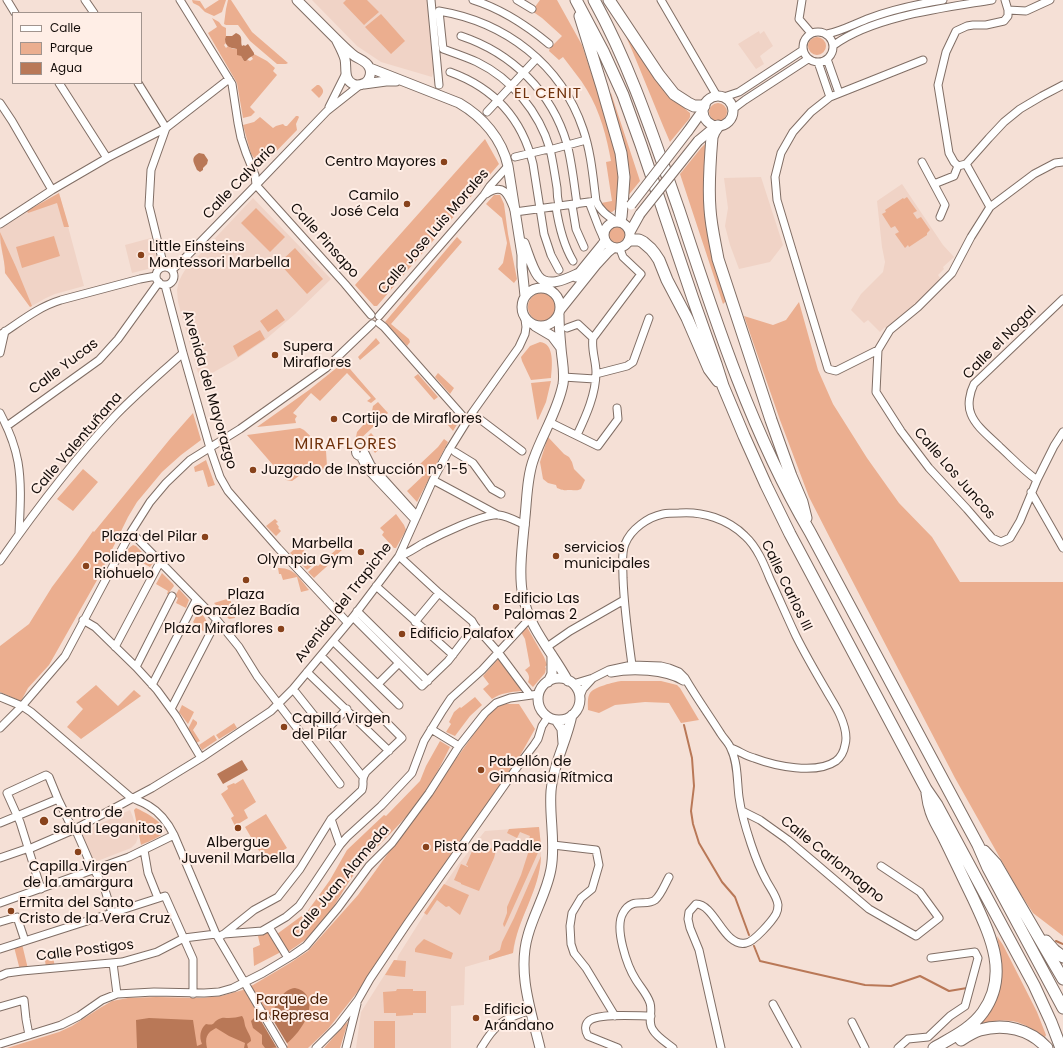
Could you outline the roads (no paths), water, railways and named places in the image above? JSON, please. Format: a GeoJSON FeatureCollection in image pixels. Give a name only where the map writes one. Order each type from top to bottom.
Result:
{"type":"FeatureCollection","features":[{"type":"Feature","properties":{"kind":"highway"},"geometry":{"type":"LineString","coordinates":[[576,0],[583,29],[611,116],[621,153],[624,177],[622,206],[619,220]]}},
{"type":"Feature","properties":{"kind":"highway"},"geometry":{"type":"LineString","coordinates":[[576,0],[603,51],[623,95],[723,386],[766,486],[926,789],[937,805],[1034,985],[1061,1048]]}},
{"type":"Feature","properties":{"kind":"highway"},"geometry":{"type":"LineString","coordinates":[[594,0],[617,46],[637,92],[654,136],[720,332],[753,416],[794,506],[810,532],[978,844],[988,868],[1063,1008]]}},
{"type":"Feature","properties":{"kind":"highway"},"geometry":{"type":"LineString","coordinates":[[609,0],[659,75],[674,94],[694,106],[704,108]]}},
{"type":"Feature","properties":{"kind":"highway"},"geometry":{"type":"LineString","coordinates":[[717,126],[712,137],[709,178],[710,209],[718,259],[771,420],[802,502],[810,532]]}},
{"type":"Feature","properties":{"kind":"highway"},"geometry":{"type":"LineString","coordinates":[[630,236],[643,242],[651,249],[659,260],[667,280],[687,318],[709,369],[723,386]]}},
{"type":"Feature","properties":{"kind":"highway"},"geometry":{"type":"LineString","coordinates":[[926,789],[930,809],[958,866],[992,942],[996,964],[994,989],[990,1000],[982,1013],[975,1021],[960,1033],[934,1048]]}},
{"type":"Feature","properties":{"kind":"highway"},"geometry":{"type":"LineString","coordinates":[[978,844],[996,864],[1063,979]]}},
{"type":"Feature","properties":{"kind":"highway"},"geometry":{"type":"LineString","coordinates":[[1034,930],[1063,957]]}},
{"type":"Feature","properties":{"kind":"highway"},"geometry":{"type":"LineString","coordinates":[[946,1048],[973,1032],[999,1027],[1009,1027],[1027,1033],[1041,1042],[1046,1048]]}},
{"type":"Feature","properties":{"kind":"main road"},"geometry":{"type":"LineString","coordinates":[[297,0],[352,55],[366,63],[370,68],[449,99],[472,111],[481,119],[499,142],[508,166],[522,255],[525,296]]}},
{"type":"Feature","properties":{"kind":"main road"},"geometry":{"type":"LineString","coordinates":[[336,39],[345,58],[346,77],[352,83],[356,85],[386,81],[405,82]]}},
{"type":"Feature","properties":{"kind":"main road"},"geometry":{"type":"LineString","coordinates":[[346,71],[348,66],[353,61],[361,60]]}},
{"type":"Feature","properties":{"kind":"main road"},"geometry":{"type":"LineString","coordinates":[[362,84],[369,79],[371,72],[370,68]]}},
{"type":"Feature","properties":{"kind":"main road"},"geometry":{"type":"LineString","coordinates":[[535,326],[540,327],[552,324],[556,320],[559,312],[596,264],[608,252],[624,247],[640,214],[698,141],[717,126],[728,123],[731,119],[733,109],[732,104],[728,100],[721,97],[710,98],[688,131],[619,220],[608,225],[602,245],[573,281],[563,286],[547,289],[534,289],[525,296],[522,302],[525,319],[530,323],[535,326],[552,336],[561,348]]}},
{"type":"Feature","properties":{"kind":"main road"},"geometry":{"type":"LineString","coordinates":[[704,108],[706,120],[717,126]]}},
{"type":"Feature","properties":{"kind":"main road"},"geometry":{"type":"LineString","coordinates":[[619,220],[628,228],[630,236]]}},
{"type":"Feature","properties":{"kind":"main road"},"geometry":{"type":"LineString","coordinates":[[517,224],[534,270],[539,278],[548,282],[560,281],[579,273]]}},
{"type":"Feature","properties":{"kind":"main road"},"geometry":{"type":"LineString","coordinates":[[604,239],[607,245],[616,249]]}},
{"type":"Feature","properties":{"kind":"main road"},"geometry":{"type":"LineString","coordinates":[[522,255],[537,283],[554,293],[560,304],[559,312],[564,377],[558,402],[533,459],[529,478],[521,581],[523,596],[530,618],[552,655],[580,696],[578,707],[572,715],[563,720],[552,718]]}},
{"type":"Feature","properties":{"kind":"main road"},"geometry":{"type":"LineString","coordinates":[[552,655],[552,674],[548,682],[534,694],[538,699],[540,708],[562,729],[563,744]]}},
{"type":"Feature","properties":{"kind":"main road"},"geometry":{"type":"LineString","coordinates":[[548,682],[559,679],[571,682]]}},
{"type":"Feature","properties":{"kind":"main road"},"geometry":{"type":"LineString","coordinates":[[540,1048],[524,977],[524,956],[528,934],[549,877],[553,859],[550,804],[552,778],[569,730],[572,715]]}},
{"type":"Feature","properties":{"kind":"street"},"geometry":{"type":"LineString","coordinates":[[7,0],[14,12]]}},
{"type":"Feature","properties":{"kind":"street"},"geometry":{"type":"LineString","coordinates":[[86,0],[93,12]]}},
{"type":"Feature","properties":{"kind":"street"},"geometry":{"type":"LineString","coordinates":[[180,0],[229,79],[234,90],[241,138],[255,175],[256,185]]}},
{"type":"Feature","properties":{"kind":"street"},"geometry":{"type":"LineString","coordinates":[[431,0],[439,85]]}},
{"type":"Feature","properties":{"kind":"street"},"geometry":{"type":"LineString","coordinates":[[474,0],[512,17],[549,44]]}},
{"type":"Feature","properties":{"kind":"street"},"geometry":{"type":"LineString","coordinates":[[517,0],[532,9]]}},
{"type":"Feature","properties":{"kind":"street"},"geometry":{"type":"LineString","coordinates":[[661,0],[721,97],[739,92],[803,50]]}},
{"type":"Feature","properties":{"kind":"street"},"geometry":{"type":"LineString","coordinates":[[802,0],[799,19],[811,32]]}},
{"type":"Feature","properties":{"kind":"street"},"geometry":{"type":"LineString","coordinates":[[827,34],[834,45],[832,53],[827,59],[818,62],[808,59],[803,50],[803,44],[805,38],[811,32],[816,31],[827,34],[834,33],[893,10],[943,0]]}},
{"type":"Feature","properties":{"kind":"street"},"geometry":{"type":"LineString","coordinates":[[834,45],[867,28],[894,19],[992,0]]}},
{"type":"Feature","properties":{"kind":"street"},"geometry":{"type":"LineString","coordinates":[[958,166],[949,153],[938,85],[946,52],[956,31],[967,26],[986,25],[1004,21],[1008,16],[1005,0]]}},
{"type":"Feature","properties":{"kind":"street"},"geometry":{"type":"LineString","coordinates":[[1008,10],[1026,11],[1050,0]]}},
{"type":"Feature","properties":{"kind":"street"},"geometry":{"type":"LineString","coordinates":[[573,261],[561,237],[550,149],[534,113],[512,86],[499,75],[462,55],[443,49],[439,11],[475,20],[494,28],[520,44],[537,58],[554,77],[567,95],[578,117],[586,140],[592,168],[593,202],[599,228],[604,239]]}},
{"type":"Feature","properties":{"kind":"street"},"geometry":{"type":"LineString","coordinates":[[462,36],[491,48],[503,56],[524,73],[547,100],[558,121],[567,145],[570,159],[576,229],[584,247]]}},
{"type":"Feature","properties":{"kind":"street"},"geometry":{"type":"LineString","coordinates":[[487,112],[537,58]]}},
{"type":"Feature","properties":{"kind":"street"},"geometry":{"type":"LineString","coordinates":[[733,109],[744,100],[808,59]]}},
{"type":"Feature","properties":{"kind":"street"},"geometry":{"type":"LineString","coordinates":[[827,59],[839,93]]}},
{"type":"Feature","properties":{"kind":"street"},"geometry":{"type":"LineString","coordinates":[[923,60],[830,97],[811,112],[793,132],[781,153],[775,177],[777,200],[828,369],[836,371],[878,350],[890,330],[918,308],[952,273],[990,207],[1034,174],[1055,163],[1063,162]]}},
{"type":"Feature","properties":{"kind":"street"},"geometry":{"type":"LineString","coordinates":[[818,62],[830,97]]}},
{"type":"Feature","properties":{"kind":"street","name":"Calle Calvario"},"geometry":{"type":"LineString","coordinates":[[327,111],[346,71]]}},
{"type":"Feature","properties":{"kind":"street"},"geometry":{"type":"LineString","coordinates":[[450,72],[468,79],[498,100],[516,122],[531,153],[546,244],[559,270]]}},
{"type":"Feature","properties":{"kind":"street"},"geometry":{"type":"LineString","coordinates":[[0,224],[52,190],[107,158],[166,128],[229,79]]}},
{"type":"Feature","properties":{"kind":"street"},"geometry":{"type":"LineString","coordinates":[[61,84],[107,158]]}},
{"type":"Feature","properties":{"kind":"street"},"geometry":{"type":"LineString","coordinates":[[139,84],[166,128]]}},
{"type":"Feature","properties":{"kind":"street","name":"Calle Calvario"},"geometry":{"type":"LineString","coordinates":[[172,270],[327,111],[362,84]]}},
{"type":"Feature","properties":{"kind":"street"},"geometry":{"type":"LineString","coordinates":[[958,166],[966,164],[1004,122],[1020,109],[1063,85]]}},
{"type":"Feature","properties":{"kind":"street"},"geometry":{"type":"LineString","coordinates":[[0,103],[52,190]]}},
{"type":"Feature","properties":{"kind":"street"},"geometry":{"type":"LineString","coordinates":[[164,267],[149,206],[151,170],[166,128]]}},
{"type":"Feature","properties":{"kind":"street"},"geometry":{"type":"LineString","coordinates":[[515,157],[586,140]]}},
{"type":"Feature","properties":{"kind":"street"},"geometry":{"type":"LineString","coordinates":[[922,162],[945,205],[940,217]]}},
{"type":"Feature","properties":{"kind":"street"},"geometry":{"type":"LineString","coordinates":[[966,164],[990,207]]}},
{"type":"Feature","properties":{"kind":"street","name":"Calle Jose Luis Morales"},"geometry":{"type":"LineString","coordinates":[[0,728],[22,706],[65,656],[131,532],[150,502],[166,483],[190,460],[240,430],[326,368],[377,321],[508,166]]}},
{"type":"Feature","properties":{"kind":"street"},"geometry":{"type":"LineString","coordinates":[[934,184],[954,176],[958,166]]}},
{"type":"Feature","properties":{"kind":"street","name":"Calle Pinsapo"},"geometry":{"type":"LineString","coordinates":[[256,185],[346,284],[371,315],[375,313],[377,321]]}},
{"type":"Feature","properties":{"kind":"street"},"geometry":{"type":"LineString","coordinates":[[484,195],[495,189],[502,190],[507,195],[515,212],[593,202]]}},
{"type":"Feature","properties":{"kind":"street"},"geometry":{"type":"LineString","coordinates":[[593,202],[602,211],[619,220]]}},
{"type":"Feature","properties":{"kind":"street"},"geometry":{"type":"LineString","coordinates":[[577,435],[585,419],[596,376],[592,342],[593,338],[642,274],[616,249]]}},
{"type":"Feature","properties":{"kind":"street"},"geometry":{"type":"LineString","coordinates":[[0,353],[2,333],[50,303],[140,279],[171,283],[174,278],[170,268],[164,267],[159,269],[156,274],[160,281]]}},
{"type":"Feature","properties":{"kind":"street","name":"Avenida del Mayorazgo"},"geometry":{"type":"LineString","coordinates":[[160,281],[220,477],[228,491],[278,548],[348,623]]}},
{"type":"Feature","properties":{"kind":"street","name":"Calle Yucas"},"geometry":{"type":"LineString","coordinates":[[7,426],[99,360],[118,339],[160,281]]}},
{"type":"Feature","properties":{"kind":"street","name":"Calle el Nogal"},"geometry":{"type":"LineString","coordinates":[[1037,480],[980,428],[971,414],[969,403],[974,384],[1063,299]]}},
{"type":"Feature","properties":{"kind":"street"},"geometry":{"type":"LineString","coordinates":[[564,377],[596,376],[627,366],[633,362],[649,318]]}},
{"type":"Feature","properties":{"kind":"street","name":"Avenida del Trapiche"},"geometry":{"type":"LineString","coordinates":[[0,858],[73,830],[134,799],[201,758],[271,711],[293,689],[348,623],[399,556],[433,480],[449,450],[519,347],[525,334],[525,319]]}},
{"type":"Feature","properties":{"kind":"street"},"geometry":{"type":"LineString","coordinates":[[377,321],[468,421]]}},
{"type":"Feature","properties":{"kind":"street"},"geometry":{"type":"LineString","coordinates":[[567,328],[578,324],[593,338]]}},
{"type":"Feature","properties":{"kind":"street","name":"Calle Los Juncos"},"geometry":{"type":"LineString","coordinates":[[878,350],[876,392],[901,431],[929,468],[992,538],[1000,542],[1010,538],[1020,521],[1037,480],[1054,446],[1063,432]]}},
{"type":"Feature","properties":{"kind":"street","name":"Calle Valentuñana"},"geometry":{"type":"LineString","coordinates":[[0,561],[58,482],[114,418],[183,353]]}},
{"type":"Feature","properties":{"kind":"street"},"geometry":{"type":"LineString","coordinates":[[549,422],[598,446],[618,419],[617,408]]}},
{"type":"Feature","properties":{"kind":"street"},"geometry":{"type":"LineString","coordinates":[[0,413],[7,426],[19,468],[19,534]]}},
{"type":"Feature","properties":{"kind":"street"},"geometry":{"type":"LineString","coordinates":[[478,417],[522,451]]}},
{"type":"Feature","properties":{"kind":"street"},"geometry":{"type":"LineString","coordinates":[[455,452],[473,463],[492,489],[500,494]]}},
{"type":"Feature","properties":{"kind":"street"},"geometry":{"type":"LineString","coordinates":[[362,455],[416,518]]}},
{"type":"Feature","properties":{"kind":"street"},"geometry":{"type":"LineString","coordinates":[[433,480],[498,515]]}},
{"type":"Feature","properties":{"kind":"street"},"geometry":{"type":"LineString","coordinates":[[1032,492],[1063,548]]}},
{"type":"Feature","properties":{"kind":"street","name":"Calle Carlos III"},"geometry":{"type":"LineString","coordinates":[[632,665],[624,600],[623,554],[628,537],[640,525],[655,516],[663,514],[694,513],[714,517],[736,528],[753,545],[763,562],[796,636],[840,714],[846,735],[846,744],[842,754],[837,760],[820,767],[810,768],[787,767],[752,758],[731,748]]}},
{"type":"Feature","properties":{"kind":"street"},"geometry":{"type":"LineString","coordinates":[[399,556],[404,555],[418,546],[483,516],[505,516],[525,525]]}},
{"type":"Feature","properties":{"kind":"street"},"geometry":{"type":"LineString","coordinates":[[131,532],[217,620],[239,647],[257,676],[340,784]]}},
{"type":"Feature","properties":{"kind":"street"},"geometry":{"type":"LineString","coordinates":[[409,535],[413,542],[418,546]]}},
{"type":"Feature","properties":{"kind":"street"},"geometry":{"type":"LineString","coordinates":[[399,556],[472,621],[474,626],[534,694]]}},
{"type":"Feature","properties":{"kind":"street"},"geometry":{"type":"LineString","coordinates":[[115,647],[160,562]]}},
{"type":"Feature","properties":{"kind":"street"},"geometry":{"type":"LineString","coordinates":[[376,586],[453,655]]}},
{"type":"Feature","properties":{"kind":"street"},"geometry":{"type":"LineString","coordinates":[[415,622],[439,593]]}},
{"type":"Feature","properties":{"kind":"street"},"geometry":{"type":"LineString","coordinates":[[136,667],[172,596]]}},
{"type":"Feature","properties":{"kind":"street"},"geometry":{"type":"LineString","coordinates":[[152,685],[196,600]]}},
{"type":"Feature","properties":{"kind":"street"},"geometry":{"type":"LineString","coordinates":[[547,647],[570,631],[624,600]]}},
{"type":"Feature","properties":{"kind":"street"},"geometry":{"type":"LineString","coordinates":[[355,614],[399,663],[425,684]]}},
{"type":"Feature","properties":{"kind":"street"},"geometry":{"type":"LineString","coordinates":[[355,614],[425,684]]}},
{"type":"Feature","properties":{"kind":"street","name":"Calle Postigos"},"geometry":{"type":"LineString","coordinates":[[0,976],[6,973],[113,963],[142,957],[157,952],[184,938],[258,932],[286,917],[299,906],[347,837],[381,806],[412,773],[424,741],[452,698],[482,670],[530,618]]}},
{"type":"Feature","properties":{"kind":"street"},"geometry":{"type":"LineString","coordinates":[[83,620],[95,627],[136,667],[152,685],[171,709],[201,758]]}},
{"type":"Feature","properties":{"kind":"street"},"geometry":{"type":"LineString","coordinates":[[171,709],[217,620]]}},
{"type":"Feature","properties":{"kind":"street"},"geometry":{"type":"LineString","coordinates":[[425,684],[448,661],[474,626]]}},
{"type":"Feature","properties":{"kind":"street"},"geometry":{"type":"LineString","coordinates":[[333,641],[399,705]]}},
{"type":"Feature","properties":{"kind":"street"},"geometry":{"type":"LineString","coordinates":[[219,935],[254,910],[278,897],[300,869],[331,819],[362,790],[363,777],[366,772],[402,738],[321,656]]}},
{"type":"Feature","properties":{"kind":"street"},"geometry":{"type":"LineString","coordinates":[[378,684],[399,663]]}},
{"type":"Feature","properties":{"kind":"street"},"geometry":{"type":"LineString","coordinates":[[571,682],[593,678],[610,670],[632,665],[663,670]]}},
{"type":"Feature","properties":{"kind":"street"},"geometry":{"type":"LineString","coordinates":[[623,672],[632,665]]}},
{"type":"Feature","properties":{"kind":"street"},"geometry":{"type":"LineString","coordinates":[[632,665],[650,672]]}},
{"type":"Feature","properties":{"kind":"street"},"geometry":{"type":"LineString","coordinates":[[602,674],[650,672],[669,668],[679,672],[685,678],[722,737],[731,748],[735,762],[739,798],[751,844],[778,906],[771,921],[755,938],[750,942],[741,944],[730,938],[712,915],[700,904],[696,904],[689,912],[688,919],[690,928],[699,950],[721,1048]]}},
{"type":"Feature","properties":{"kind":"street"},"geometry":{"type":"LineString","coordinates":[[307,672],[389,751]]}},
{"type":"Feature","properties":{"kind":"street"},"geometry":{"type":"LineString","coordinates":[[580,696],[583,689],[593,678]]}},
{"type":"Feature","properties":{"kind":"street"},"geometry":{"type":"LineString","coordinates":[[293,689],[363,777]]}},
{"type":"Feature","properties":{"kind":"street","name":"Calle Juan Alameda"},"geometry":{"type":"LineString","coordinates":[[0,1044],[69,1022],[102,1000],[118,994],[154,992],[193,994],[219,992],[246,986],[306,946],[338,908],[369,866],[392,843],[429,793],[459,746],[485,712],[496,703],[510,698],[534,694]]}},
{"type":"Feature","properties":{"kind":"street"},"geometry":{"type":"LineString","coordinates":[[0,697],[22,706],[31,712],[134,799],[149,805],[165,820],[174,835],[219,935],[246,986],[283,1048]]}},
{"type":"Feature","properties":{"kind":"street"},"geometry":{"type":"LineString","coordinates":[[326,730],[346,709]]}},
{"type":"Feature","properties":{"kind":"street"},"geometry":{"type":"LineString","coordinates":[[316,1048],[338,1026],[358,1000],[370,979],[416,912],[534,745],[538,739],[542,726],[552,718]]}},
{"type":"Feature","properties":{"kind":"street"},"geometry":{"type":"LineString","coordinates":[[431,729],[459,746]]}},
{"type":"Feature","properties":{"kind":"street"},"geometry":{"type":"LineString","coordinates":[[41,889],[18,816],[7,793],[46,775],[49,777],[73,830],[77,833],[90,865],[105,890],[112,913]]}},
{"type":"Feature","properties":{"kind":"street"},"geometry":{"type":"LineString","coordinates":[[0,823],[58,799]]}},
{"type":"Feature","properties":{"kind":"street","name":"Calle Carlomagno"},"geometry":{"type":"LineString","coordinates":[[742,811],[760,820],[788,840],[869,910],[916,936],[939,918],[920,892],[881,866]]}},
{"type":"Feature","properties":{"kind":"street"},"geometry":{"type":"LineString","coordinates":[[331,819],[340,845]]}},
{"type":"Feature","properties":{"kind":"street"},"geometry":{"type":"LineString","coordinates":[[0,903],[129,857],[174,835]]}},
{"type":"Feature","properties":{"kind":"street"},"geometry":{"type":"LineString","coordinates":[[553,845],[596,850],[599,865],[592,889],[581,898],[572,913],[570,926],[571,944],[574,953],[586,968],[615,1016]]}},
{"type":"Feature","properties":{"kind":"street"},"geometry":{"type":"LineString","coordinates":[[144,850],[148,873],[184,938],[193,959],[193,994]]}},
{"type":"Feature","properties":{"kind":"street"},"geometry":{"type":"LineString","coordinates":[[669,877],[656,899],[650,903],[639,902],[632,904],[622,913],[620,921],[620,937],[635,978],[649,999],[652,1010],[650,1024],[652,1029],[673,1048]]}},
{"type":"Feature","properties":{"kind":"street"},"geometry":{"type":"LineString","coordinates":[[0,950],[162,897]]}},
{"type":"Feature","properties":{"kind":"street"},"geometry":{"type":"LineString","coordinates":[[0,922],[17,916],[25,941]]}},
{"type":"Feature","properties":{"kind":"street"},"geometry":{"type":"LineString","coordinates":[[269,927],[288,958]]}},
{"type":"Feature","properties":{"kind":"street"},"geometry":{"type":"LineString","coordinates":[[898,1048],[908,1039],[928,1037],[950,1016],[965,1006],[978,958],[975,952],[931,958]]}},
{"type":"Feature","properties":{"kind":"street"},"geometry":{"type":"LineString","coordinates":[[113,963],[118,994]]}},
{"type":"Feature","properties":{"kind":"street"},"geometry":{"type":"LineString","coordinates":[[0,1007],[24,1000],[29,1035]]}},
{"type":"Feature","properties":{"kind":"street"},"geometry":{"type":"LineString","coordinates":[[346,1048],[358,1000]]}},
{"type":"Feature","properties":{"kind":"street"},"geometry":{"type":"LineString","coordinates":[[773,1004],[797,1048]]}},
{"type":"Feature","properties":{"kind":"street"},"geometry":{"type":"LineString","coordinates":[[481,1048],[499,1024],[531,1010]]}},
{"type":"Feature","properties":{"kind":"street"},"geometry":{"type":"LineString","coordinates":[[618,1048],[588,1036],[585,1028],[590,1019],[615,1016],[651,1016]]}},
{"type":"Feature","properties":{"kind":"street"},"geometry":{"type":"LineString","coordinates":[[852,1022],[865,1048]]}},
{"type":"Feature","properties":{"kind":"water"},"geometry":{"type":"Polygon","coordinates":[[[236,33],[241,37],[242,46],[248,44],[254,53],[254,55],[246,61],[244,61],[241,56],[237,55],[237,49],[229,47],[225,42],[226,36],[232,36],[236,33]]]}},
{"type":"Feature","properties":{"kind":"water"},"geometry":{"type":"Polygon","coordinates":[[[199,153],[204,154],[208,160],[203,170],[200,172],[197,170],[193,159],[199,153]]]}},
{"type":"Feature","properties":{"kind":"water"},"geometry":{"type":"Polygon","coordinates":[[[242,760],[248,770],[223,784],[217,774],[242,760]]]}},
{"type":"Feature","properties":{"kind":"water"},"geometry":{"type":"Polygon","coordinates":[[[295,988],[305,993],[309,1002],[309,1009],[304,1022],[296,1035],[286,1044],[274,1048],[265,1048],[262,1044],[262,1035],[253,1028],[251,1021],[255,1017],[273,1011],[284,993],[295,988]]]}},
{"type":"Feature","properties":{"kind":"water"},"geometry":{"type":"Polygon","coordinates":[[[242,1016],[251,1039],[251,1041],[247,1044],[248,1048],[244,1048],[245,1043],[216,1028],[207,1036],[207,1048],[137,1048],[136,1020],[149,1018],[193,1020],[197,1046],[202,1044],[202,1028],[206,1024],[213,1024],[222,1018],[242,1016]]]}},
{"type":"Feature","properties":{"kind":"waterway"},"geometry":{"type":"LineString","coordinates":[[684,725],[692,758],[694,786],[691,811],[693,824],[699,843],[722,882],[735,897],[749,935]]}},
{"type":"Feature","properties":{"kind":"waterway"},"geometry":{"type":"LineString","coordinates":[[1056,941],[1063,944]]}},
{"type":"Feature","properties":{"kind":"waterway"},"geometry":{"type":"LineString","coordinates":[[754,946],[760,961],[865,985],[891,986],[920,976],[949,991],[967,988]]}},
{"type":"Feature","properties":{"kind":"place","name":"Centro Mayores"},"geometry":{"type":"Point","coordinates":[444,162]}},
{"type":"Feature","properties":{"kind":"place","name":"Camilo José Cela"},"geometry":{"type":"Point","coordinates":[407,204]}},
{"type":"Feature","properties":{"kind":"place","name":"Little Einsteins Montessori Marbella"},"geometry":{"type":"Point","coordinates":[141,255]}},
{"type":"Feature","properties":{"kind":"place","name":"Supera Miraflores"},"geometry":{"type":"Point","coordinates":[275,355]}},
{"type":"Feature","properties":{"kind":"place","name":"Cortijo de Miraflores"},"geometry":{"type":"Point","coordinates":[334,419]}},
{"type":"Feature","properties":{"kind":"place","name":"Juzgado de Instrucción nº 1-5"},"geometry":{"type":"Point","coordinates":[253,470]}},
{"type":"Feature","properties":{"kind":"place","name":"Plaza del Pilar"},"geometry":{"type":"Point","coordinates":[205,537]}},
{"type":"Feature","properties":{"kind":"place","name":"Marbella Olympia Gym"},"geometry":{"type":"Point","coordinates":[361,552]}},
{"type":"Feature","properties":{"kind":"place","name":"servicios municipales"},"geometry":{"type":"Point","coordinates":[556,556]}},
{"type":"Feature","properties":{"kind":"place","name":"Polideportivo Riohuelo"},"geometry":{"type":"Point","coordinates":[86,566]}},
{"type":"Feature","properties":{"kind":"place","name":"Plaza González Badía"},"geometry":{"type":"Point","coordinates":[246,580]}},
{"type":"Feature","properties":{"kind":"place","name":"Edificio Las Palomas 2"},"geometry":{"type":"Point","coordinates":[496,607]}},
{"type":"Feature","properties":{"kind":"place","name":"Plaza Miraflores"},"geometry":{"type":"Point","coordinates":[281,629]}},
{"type":"Feature","properties":{"kind":"place","name":"Edificio Palafox"},"geometry":{"type":"Point","coordinates":[402,634]}},
{"type":"Feature","properties":{"kind":"place","name":"Capilla Virgen del Pilar"},"geometry":{"type":"Point","coordinates":[284,727]}},
{"type":"Feature","properties":{"kind":"place","name":"Pabellón de Gimnasia Rítmica"},"geometry":{"type":"Point","coordinates":[481,770]}},
{"type":"Feature","properties":{"kind":"place","name":"Centro de salud Leganitos"},"geometry":{"type":"Point","coordinates":[44,821]}},
{"type":"Feature","properties":{"kind":"place","name":"Albergue Juvenil Marbella"},"geometry":{"type":"Point","coordinates":[238,828]}},
{"type":"Feature","properties":{"kind":"place","name":"Pista de Paddle"},"geometry":{"type":"Point","coordinates":[426,847]}},
{"type":"Feature","properties":{"kind":"place","name":"Capilla Virgen de la amargura"},"geometry":{"type":"Point","coordinates":[78,852]}},
{"type":"Feature","properties":{"kind":"place","name":"Ermita del Santo Cristo de la Vera Cruz"},"geometry":{"type":"Point","coordinates":[11,911]}},
{"type":"Feature","properties":{"kind":"place","name":"Edificio Arándano"},"geometry":{"type":"Point","coordinates":[476,1018]}},
{"type":"Feature","properties":{"kind":"district","name":"EL CENIT"},"geometry":{"type":"Point","coordinates":[548,94]}},
{"type":"Feature","properties":{"kind":"district","name":"MIRAFLORES"},"geometry":{"type":"Point","coordinates":[346,445]}},
{"type":"Feature","properties":{"kind":"park label","name":"Parque de la Represa"},"geometry":{"type":"Point","coordinates":[292,1008]}}]}
